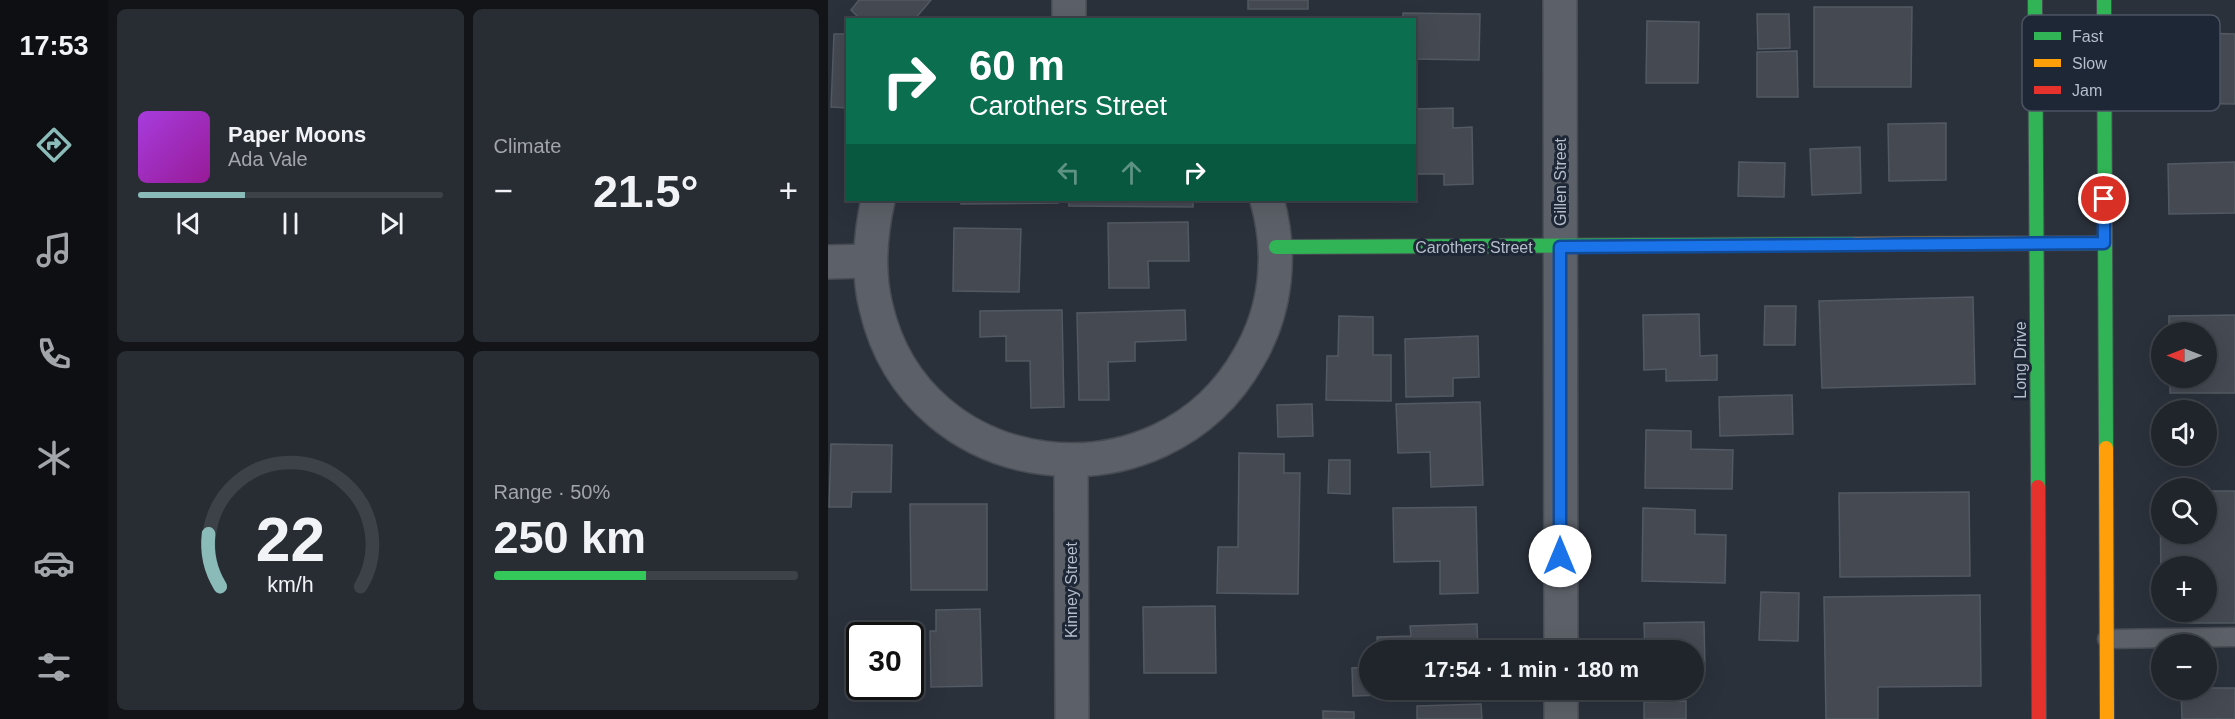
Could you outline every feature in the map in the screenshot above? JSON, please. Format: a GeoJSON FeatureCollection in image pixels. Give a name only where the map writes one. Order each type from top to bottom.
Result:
{"type":"FeatureCollection","features":[{"type":"Feature","properties":{"kind":"main road","name":"Long Drive"},"geometry":{"type":"LineString","coordinates":[[2036,111],[2039,719]]}},
{"type":"Feature","properties":{"kind":"main road"},"geometry":{"type":"LineString","coordinates":[[2104,111],[2107,719]]}},
{"type":"Feature","properties":{"kind":"main road","name":"Carothers Street"},"geometry":{"type":"LineString","coordinates":[[1276,247],[2104,243]]}},
{"type":"Feature","properties":{"kind":"street"},"geometry":{"type":"LineString","coordinates":[[1069,0],[1069,18]]}},
{"type":"Feature","properties":{"kind":"street","name":"Gillen Street"},"geometry":{"type":"LineString","coordinates":[[1560,0],[1560,640]]}},
{"type":"Feature","properties":{"kind":"street"},"geometry":{"type":"LineString","coordinates":[[878,201],[871,229],[870,261],[876,309],[894,354],[921,394],[939,411],[978,438],[1023,455],[1071,462],[1104,459],[1156,443],[1194,421],[1220,399],[1240,373],[1257,344],[1268,313],[1275,280],[1276,247],[1267,201]]}},
{"type":"Feature","properties":{"kind":"street"},"geometry":{"type":"LineString","coordinates":[[828,262],[870,261]]}},
{"type":"Feature","properties":{"kind":"street","name":"Kinney Street"},"geometry":{"type":"LineString","coordinates":[[1071,462],[1071,719]]}},
{"type":"Feature","properties":{"kind":"street"},"geometry":{"type":"LineString","coordinates":[[1561,700],[1561,719]]}},
{"type":"Feature","properties":{"kind":"lane"},"geometry":{"type":"LineString","coordinates":[[2107,639],[2235,637]]}},
{"type":"Feature","properties":{"kind":"building"},"geometry":{"type":"Polygon","coordinates":[[[859,0],[931,0],[916,18],[859,18],[851,10],[859,0]]]}},
{"type":"Feature","properties":{"kind":"building"},"geometry":{"type":"Polygon","coordinates":[[[1248,0],[1308,0],[1308,9],[1248,9],[1248,0]]]}},
{"type":"Feature","properties":{"kind":"building"},"geometry":{"type":"Polygon","coordinates":[[[1814,7],[1912,7],[1911,87],[1814,87],[1814,7]]]}},
{"type":"Feature","properties":{"kind":"building"},"geometry":{"type":"Polygon","coordinates":[[[1403,13],[1480,14],[1479,60],[1416,59],[1416,18],[1403,18],[1403,13]]]}},
{"type":"Feature","properties":{"kind":"building"},"geometry":{"type":"Polygon","coordinates":[[[1757,14],[1789,14],[1790,48],[1758,49],[1757,14]]]}},
{"type":"Feature","properties":{"kind":"building"},"geometry":{"type":"Polygon","coordinates":[[[1647,21],[1699,22],[1698,83],[1646,83],[1647,21]]]}},
{"type":"Feature","properties":{"kind":"building"},"geometry":{"type":"Polygon","coordinates":[[[834,34],[846,34],[846,108],[831,107],[834,34]]]}},
{"type":"Feature","properties":{"kind":"building"},"geometry":{"type":"Polygon","coordinates":[[[2220,34],[2235,34],[2235,104],[2220,104],[2220,34]]]}},
{"type":"Feature","properties":{"kind":"building"},"geometry":{"type":"Polygon","coordinates":[[[1797,51],[1798,97],[1757,97],[1757,52],[1797,51]]]}},
{"type":"Feature","properties":{"kind":"building"},"geometry":{"type":"Polygon","coordinates":[[[1453,108],[1453,128],[1472,127],[1473,184],[1444,185],[1444,174],[1416,174],[1416,109],[1453,108]]]}},
{"type":"Feature","properties":{"kind":"building"},"geometry":{"type":"Polygon","coordinates":[[[1946,123],[1946,180],[1889,181],[1888,124],[1946,123]]]}},
{"type":"Feature","properties":{"kind":"building"},"geometry":{"type":"Polygon","coordinates":[[[1860,147],[1861,193],[1812,195],[1810,149],[1860,147]]]}},
{"type":"Feature","properties":{"kind":"building"},"geometry":{"type":"Polygon","coordinates":[[[1739,162],[1785,163],[1784,197],[1738,196],[1739,162]]]}},
{"type":"Feature","properties":{"kind":"building"},"geometry":{"type":"Polygon","coordinates":[[[2235,162],[2235,213],[2169,214],[2168,164],[2235,162]]]}},
{"type":"Feature","properties":{"kind":"building"},"geometry":{"type":"Polygon","coordinates":[[[961,201],[1058,201],[1058,203],[961,204],[961,201]]]}},
{"type":"Feature","properties":{"kind":"building"},"geometry":{"type":"Polygon","coordinates":[[[1069,201],[1193,201],[1193,207],[1069,206],[1069,201]]]}},
{"type":"Feature","properties":{"kind":"building"},"geometry":{"type":"Polygon","coordinates":[[[1188,222],[1189,261],[1148,261],[1149,288],[1109,288],[1108,223],[1188,222]]]}},
{"type":"Feature","properties":{"kind":"building"},"geometry":{"type":"Polygon","coordinates":[[[954,228],[1021,229],[1019,292],[953,291],[954,228]]]}},
{"type":"Feature","properties":{"kind":"building"},"geometry":{"type":"Polygon","coordinates":[[[1973,297],[1975,384],[1822,388],[1819,301],[1973,297]]]}},
{"type":"Feature","properties":{"kind":"building"},"geometry":{"type":"Polygon","coordinates":[[[1765,306],[1796,306],[1795,345],[1764,345],[1765,306]]]}},
{"type":"Feature","properties":{"kind":"building"},"geometry":{"type":"Polygon","coordinates":[[[1062,310],[1064,407],[1031,408],[1030,361],[1006,361],[1006,336],[980,337],[980,311],[1062,310]]]}},
{"type":"Feature","properties":{"kind":"building"},"geometry":{"type":"Polygon","coordinates":[[[1185,310],[1186,340],[1135,342],[1135,361],[1108,362],[1109,400],[1079,400],[1077,313],[1185,310]]]}},
{"type":"Feature","properties":{"kind":"building"},"geometry":{"type":"Polygon","coordinates":[[[1699,314],[1700,356],[1717,355],[1717,380],[1666,381],[1666,369],[1644,370],[1643,315],[1699,314]]]}},
{"type":"Feature","properties":{"kind":"building"},"geometry":{"type":"Polygon","coordinates":[[[2235,315],[2235,393],[2170,393],[2170,388],[2217,388],[2217,322],[2169,322],[2169,316],[2235,315]]]}},
{"type":"Feature","properties":{"kind":"building"},"geometry":{"type":"Polygon","coordinates":[[[1339,316],[1373,317],[1373,355],[1391,355],[1391,401],[1326,400],[1327,356],[1338,356],[1339,316]]]}},
{"type":"Feature","properties":{"kind":"building"},"geometry":{"type":"Polygon","coordinates":[[[1478,336],[1479,377],[1453,378],[1453,396],[1406,397],[1405,339],[1478,336]]]}},
{"type":"Feature","properties":{"kind":"building"},"geometry":{"type":"Polygon","coordinates":[[[1792,395],[1793,434],[1720,436],[1719,397],[1792,395]]]}},
{"type":"Feature","properties":{"kind":"building"},"geometry":{"type":"Polygon","coordinates":[[[1480,402],[1483,485],[1431,487],[1430,452],[1398,453],[1396,404],[1480,402]]]}},
{"type":"Feature","properties":{"kind":"building"},"geometry":{"type":"Polygon","coordinates":[[[1312,404],[1313,436],[1278,437],[1277,405],[1312,404]]]}},
{"type":"Feature","properties":{"kind":"building"},"geometry":{"type":"Polygon","coordinates":[[[1646,430],[1691,431],[1691,449],[1733,450],[1732,489],[1645,488],[1646,430]]]}},
{"type":"Feature","properties":{"kind":"building"},"geometry":{"type":"Polygon","coordinates":[[[831,444],[892,445],[891,492],[852,492],[851,507],[829,507],[831,444]]]}},
{"type":"Feature","properties":{"kind":"building"},"geometry":{"type":"Polygon","coordinates":[[[1239,453],[1284,454],[1284,473],[1300,473],[1298,594],[1217,593],[1218,547],[1238,547],[1239,453]]]}},
{"type":"Feature","properties":{"kind":"building"},"geometry":{"type":"Polygon","coordinates":[[[1329,460],[1350,460],[1350,494],[1328,493],[1329,460]]]}},
{"type":"Feature","properties":{"kind":"building"},"geometry":{"type":"Polygon","coordinates":[[[2217,491],[2235,491],[2235,623],[2188,623],[2217,622],[2217,556],[2161,556],[2161,544],[2217,544],[2217,491]]]}},
{"type":"Feature","properties":{"kind":"building"},"geometry":{"type":"Polygon","coordinates":[[[1969,492],[1970,576],[1840,577],[1839,493],[1969,492]]]}},
{"type":"Feature","properties":{"kind":"building"},"geometry":{"type":"Polygon","coordinates":[[[910,504],[987,504],[987,590],[911,590],[910,504]]]}},
{"type":"Feature","properties":{"kind":"building"},"geometry":{"type":"Polygon","coordinates":[[[1476,507],[1478,593],[1440,594],[1440,561],[1394,562],[1393,508],[1476,507]]]}},
{"type":"Feature","properties":{"kind":"building"},"geometry":{"type":"Polygon","coordinates":[[[1643,508],[1695,510],[1695,534],[1726,535],[1725,583],[1642,581],[1643,508]]]}},
{"type":"Feature","properties":{"kind":"building"},"geometry":{"type":"Polygon","coordinates":[[[1761,592],[1799,593],[1798,641],[1759,640],[1761,592]]]}},
{"type":"Feature","properties":{"kind":"building"},"geometry":{"type":"Polygon","coordinates":[[[1980,595],[1981,686],[1878,687],[1878,719],[1826,719],[1824,597],[1980,595]]]}},
{"type":"Feature","properties":{"kind":"building"},"geometry":{"type":"Polygon","coordinates":[[[1215,606],[1216,673],[1144,673],[1143,607],[1215,606]]]}},
{"type":"Feature","properties":{"kind":"building"},"geometry":{"type":"Polygon","coordinates":[[[980,609],[982,686],[931,687],[930,631],[936,631],[936,610],[980,609]]]}},
{"type":"Feature","properties":{"kind":"building"},"geometry":{"type":"Polygon","coordinates":[[[1704,622],[1705,671],[1704,640],[1645,640],[1644,623],[1704,622]]]}},
{"type":"Feature","properties":{"kind":"building"},"geometry":{"type":"Polygon","coordinates":[[[1477,624],[1478,640],[1377,640],[1377,637],[1411,636],[1410,626],[1477,624]]]}},
{"type":"Feature","properties":{"kind":"building"},"geometry":{"type":"Polygon","coordinates":[[[1352,668],[1359,668],[1359,696],[1353,696],[1352,668]]]}},
{"type":"Feature","properties":{"kind":"building"},"geometry":{"type":"Polygon","coordinates":[[[2217,688],[2235,688],[2235,719],[2182,719],[2181,700],[2217,700],[2217,688]]]}},
{"type":"Feature","properties":{"kind":"building"},"geometry":{"type":"Polygon","coordinates":[[[1686,701],[1686,719],[1644,719],[1644,702],[1686,701]]]}},
{"type":"Feature","properties":{"kind":"building"},"geometry":{"type":"Polygon","coordinates":[[[1481,704],[1482,719],[1417,719],[1417,706],[1481,704]]]}},
{"type":"Feature","properties":{"kind":"building"},"geometry":{"type":"Polygon","coordinates":[[[1323,711],[1354,712],[1354,719],[1323,719],[1323,711]]]}},
{"type":"Feature","properties":{"kind":"traffic: fast"},"geometry":{"type":"LineString","coordinates":[[2035,0],[2035,15]]}},
{"type":"Feature","properties":{"kind":"traffic: fast"},"geometry":{"type":"LineString","coordinates":[[2104,0],[2104,15]]}},
{"type":"Feature","properties":{"kind":"traffic: fast"},"geometry":{"type":"LineString","coordinates":[[2036,111],[2038,487]]}},
{"type":"Feature","properties":{"kind":"traffic: fast"},"geometry":{"type":"LineString","coordinates":[[2104,111],[2106,448]]}},
{"type":"Feature","properties":{"kind":"traffic: fast"},"geometry":{"type":"LineString","coordinates":[[1276,247],[1856,244]]}},
{"type":"Feature","properties":{"kind":"traffic: slow"},"geometry":{"type":"LineString","coordinates":[[1856,244],[2104,243]]}},
{"type":"Feature","properties":{"kind":"traffic: slow"},"geometry":{"type":"LineString","coordinates":[[2106,448],[2107,719]]}},
{"type":"Feature","properties":{"kind":"traffic: jam"},"geometry":{"type":"LineString","coordinates":[[2038,487],[2039,719]]}},
{"type":"Feature","properties":{"kind":"route"},"geometry":{"type":"LineString","coordinates":[[1560,556],[1560,247],[2104,243],[2104,199]]}}]}
